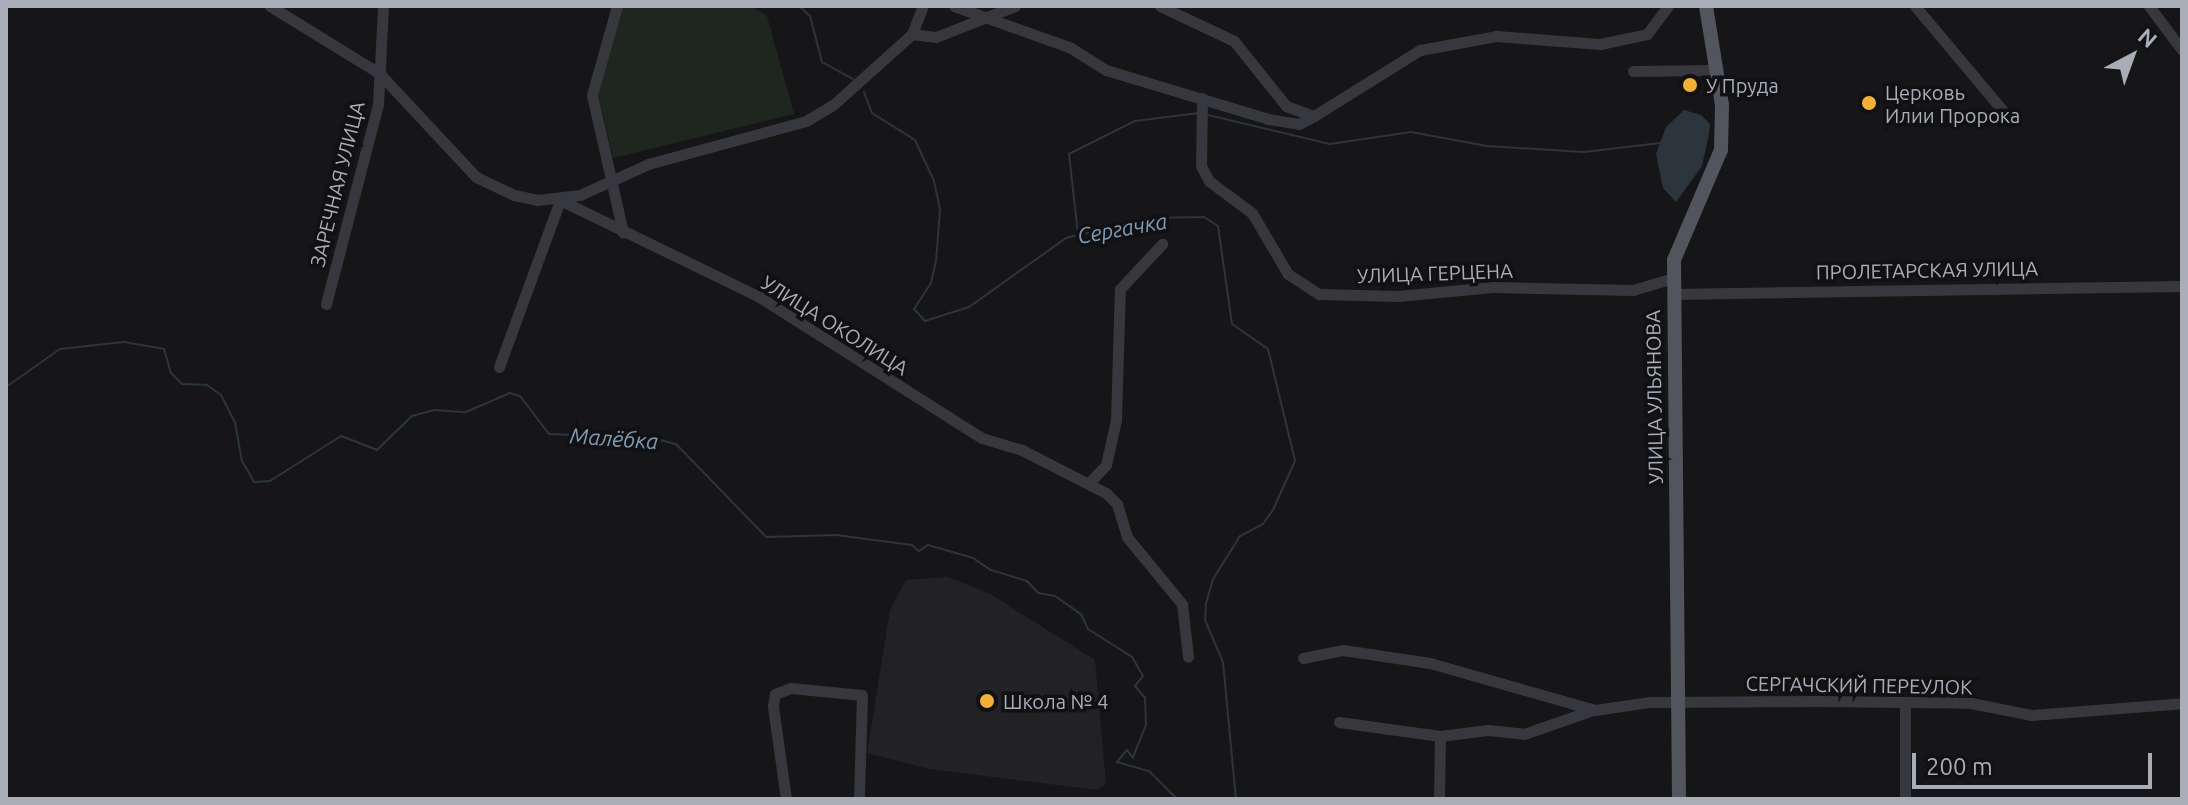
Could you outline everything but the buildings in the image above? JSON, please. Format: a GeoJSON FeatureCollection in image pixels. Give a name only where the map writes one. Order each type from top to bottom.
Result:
{"type":"FeatureCollection","features":[{"type":"Feature","properties":{"kind":"main road","name":"УЛИЦА УЛЬЯНОВА"},"geometry":{"type":"LineString","coordinates":[[1679,799],[1673,286],[1678,241],[1721,150],[1716,70],[1706,6]]}},
{"type":"Feature","properties":{"kind":"street"},"geometry":{"type":"LineString","coordinates":[[270,6],[379,73],[476,177],[514,195],[560,200],[648,164],[806,121],[833,105],[912,34],[923,6]]}},
{"type":"Feature","properties":{"kind":"street","name":"ЗАРЕЧНАЯ УЛИЦА"},"geometry":{"type":"LineString","coordinates":[[326,304],[378,105],[383,6]]}},
{"type":"Feature","properties":{"kind":"street"},"geometry":{"type":"LineString","coordinates":[[617,6],[592,95],[614,179],[623,233]]}},
{"type":"Feature","properties":{"kind":"street"},"geometry":{"type":"LineString","coordinates":[[954,6],[1071,48],[1106,70],[1268,119],[1299,124],[1420,50],[1496,36],[1600,44],[1647,34],[1668,6]]}},
{"type":"Feature","properties":{"kind":"street"},"geometry":{"type":"LineString","coordinates":[[912,34],[936,37],[1015,6]]}},
{"type":"Feature","properties":{"kind":"street"},"geometry":{"type":"LineString","coordinates":[[1160,6],[1234,41],[1286,106],[1314,116]]}},
{"type":"Feature","properties":{"kind":"street"},"geometry":{"type":"LineString","coordinates":[[1915,6],[2004,112],[1994,121]]}},
{"type":"Feature","properties":{"kind":"street"},"geometry":{"type":"LineString","coordinates":[[2149,6],[2182,50]]}},
{"type":"Feature","properties":{"kind":"street"},"geometry":{"type":"LineString","coordinates":[[1633,71],[1716,70]]}},
{"type":"Feature","properties":{"kind":"street","name":"УЛИЦА ГЕРЦЕНА"},"geometry":{"type":"LineString","coordinates":[[1202,98],[1201,166],[1209,181],[1252,213],[1288,274],[1319,294],[1398,296],[1493,287],[1633,290],[1673,286]]}},
{"type":"Feature","properties":{"kind":"street"},"geometry":{"type":"LineString","coordinates":[[499,367],[560,200]]}},
{"type":"Feature","properties":{"kind":"street","name":"УЛИЦА ОКОЛИЦА"},"geometry":{"type":"LineString","coordinates":[[560,200],[758,296],[982,438],[1022,450],[1089,483],[1117,504],[1127,537],[1182,604],[1188,657]]}},
{"type":"Feature","properties":{"kind":"street"},"geometry":{"type":"LineString","coordinates":[[1089,483],[1106,465],[1116,420],[1120,289],[1162,244]]}},
{"type":"Feature","properties":{"kind":"street","name":"ПРОЛЕТАРСКАЯ УЛИЦА"},"geometry":{"type":"LineString","coordinates":[[1673,286],[2182,286]]}},
{"type":"Feature","properties":{"kind":"street"},"geometry":{"type":"LineString","coordinates":[[1303,658],[1343,650],[1430,663],[1595,710]]}},
{"type":"Feature","properties":{"kind":"street"},"geometry":{"type":"LineString","coordinates":[[786,799],[775,694],[791,688],[862,695],[859,799]]}},
{"type":"Feature","properties":{"kind":"street","name":"СЕРГАЧСКИЙ ПЕРЕУЛОК"},"geometry":{"type":"LineString","coordinates":[[1595,710],[1678,701],[1905,702],[1971,703],[2031,715],[2182,703]]}},
{"type":"Feature","properties":{"kind":"street"},"geometry":{"type":"LineString","coordinates":[[1905,702],[1905,799]]}},
{"type":"Feature","properties":{"kind":"street"},"geometry":{"type":"LineString","coordinates":[[1339,722],[1440,736],[1488,730],[1524,734],[1595,710]]}},
{"type":"Feature","properties":{"kind":"street"},"geometry":{"type":"LineString","coordinates":[[1439,799],[1440,736]]}},
{"type":"Feature","properties":{"kind":"shaded area"},"geometry":{"type":"Polygon","coordinates":[[[621,6],[751,6],[767,16],[794,114],[613,158],[598,92],[621,6]]]}},
{"type":"Feature","properties":{"kind":"shaded area"},"geometry":{"type":"Polygon","coordinates":[[[1684,110],[1701,115],[1710,124],[1702,166],[1676,202],[1663,188],[1656,154],[1666,127],[1684,110]]]}},
{"type":"Feature","properties":{"kind":"shaded area","name":"Школа № 4"},"geometry":{"type":"Polygon","coordinates":[[[948,577],[990,594],[1095,660],[1106,784],[1097,790],[929,769],[867,753],[890,610],[906,580],[948,577]]]}},
{"type":"Feature","properties":{"kind":"waterway","name":"Сергачка"},"geometry":{"type":"LineString","coordinates":[[799,6],[810,16],[822,62],[853,79]]}},
{"type":"Feature","properties":{"kind":"waterway","name":"Сергачка"},"geometry":{"type":"LineString","coordinates":[[864,92],[872,113],[915,140],[934,181],[940,210],[936,261],[931,283],[914,309],[925,321],[969,307],[1066,238],[1147,218],[1204,217],[1218,226],[1232,324],[1268,349],[1295,461],[1273,510],[1263,524],[1240,536],[1213,579],[1206,603],[1205,620],[1223,662],[1236,799]]}},
{"type":"Feature","properties":{"kind":"waterway"},"geometry":{"type":"LineString","coordinates":[[1078,234],[1069,154],[1135,121],[1198,113]]}},
{"type":"Feature","properties":{"kind":"waterway"},"geometry":{"type":"LineString","coordinates":[[1208,115],[1330,144],[1411,132],[1487,146],[1584,152],[1660,143]]}},
{"type":"Feature","properties":{"kind":"waterway","name":"Малёбка"},"geometry":{"type":"LineString","coordinates":[[6,387],[60,349],[124,342],[164,349],[171,373],[182,384],[207,385],[221,395],[235,422],[242,461],[254,482],[270,481],[341,436],[377,450],[412,416],[435,410],[466,412],[510,393],[520,396],[549,434],[653,438],[676,444],[766,537],[836,535],[912,545],[919,551],[928,545],[973,558],[991,570],[1027,581],[1038,593],[1055,596],[1081,614],[1088,629],[1132,657],[1143,676],[1135,686],[1145,698],[1146,725],[1133,758],[1127,750],[1117,762],[1149,771],[1177,799]]}},
{"type":"Feature","properties":{"kind":"place","name":"У Пруда"},"geometry":{"type":"Point","coordinates":[1690,85]}},
{"type":"Feature","properties":{"kind":"place","name":"Церковь Илии Пророка"},"geometry":{"type":"Point","coordinates":[1869,103]}},
{"type":"Feature","properties":{"kind":"place","name":"Школа № 4"},"geometry":{"type":"Point","coordinates":[987,701]}}]}
